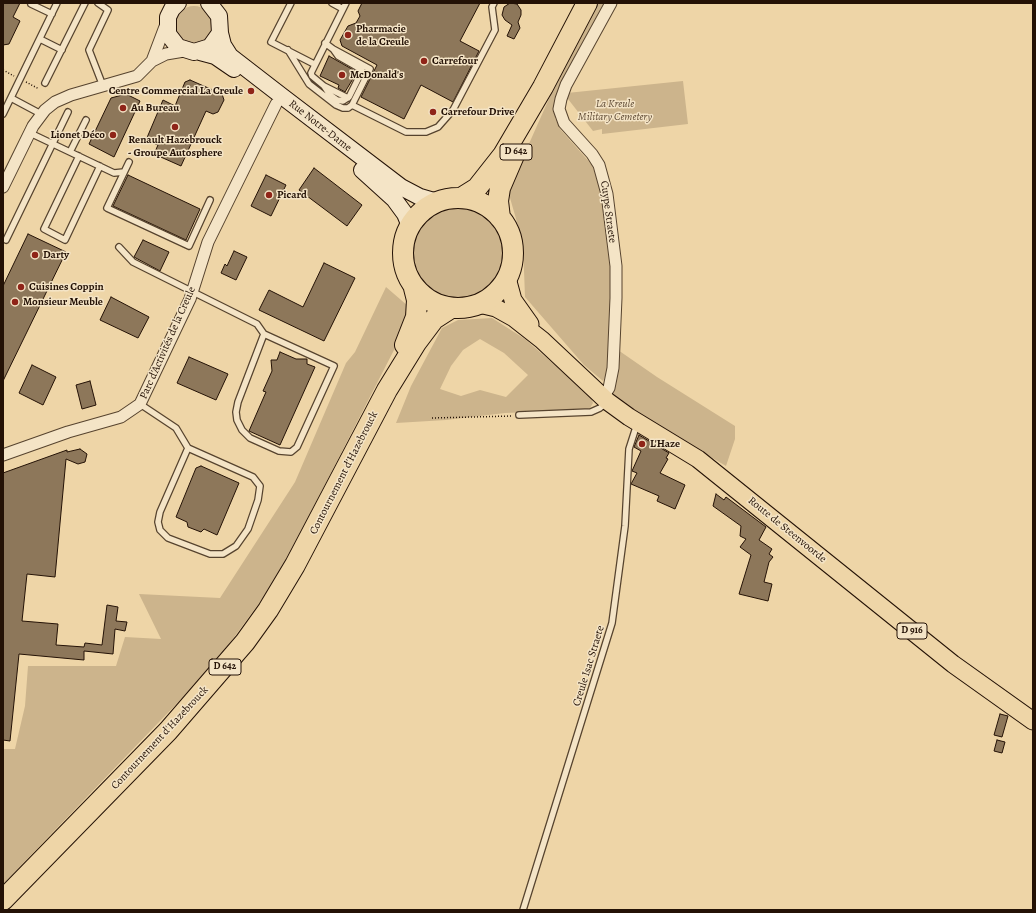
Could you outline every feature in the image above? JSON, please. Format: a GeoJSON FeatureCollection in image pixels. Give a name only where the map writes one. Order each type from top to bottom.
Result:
{"type":"FeatureCollection","features":[{"type":"Feature","properties":{"kind":"highway","name":"D 642"},"geometry":{"type":"LineString","coordinates":[[462,198],[477,188],[489,175],[508,147],[543,87],[586,3]]}},
{"type":"Feature","properties":{"kind":"highway","name":"D 642"},"geometry":{"type":"LineString","coordinates":[[500,218],[498,197],[501,184],[543,87]]}},
{"type":"Feature","properties":{"kind":"highway"},"geometry":{"type":"LineString","coordinates":[[462,198],[481,203],[500,218],[508,231],[512,245],[512,264],[507,278],[493,295],[479,304],[468,308],[451,308],[430,302],[414,288],[408,278],[403,260],[403,242],[410,226],[423,210],[437,202],[462,198]]}},
{"type":"Feature","properties":{"kind":"highway","name":"Contournement d'Hazebrouck"},"geometry":{"type":"LineString","coordinates":[[388,390],[415,322],[417,306],[414,288]]}},
{"type":"Feature","properties":{"kind":"highway","name":"Contournement d'Hazebrouck"},"geometry":{"type":"LineString","coordinates":[[3,900],[168,731],[245,642],[274,600],[303,551],[388,390],[430,323],[439,315],[451,308]]}},
{"type":"Feature","properties":{"kind":"main road","name":"Rue Notre-Dame"},"geometry":{"type":"LineString","coordinates":[[213,5],[220,23],[220,33],[223,45],[227,52],[276,92],[401,187],[420,197],[437,202]]}},
{"type":"Feature","properties":{"kind":"main road"},"geometry":{"type":"LineString","coordinates":[[170,11],[171,40],[184,51]]}},
{"type":"Feature","properties":{"kind":"main road"},"geometry":{"type":"LineString","coordinates":[[200,52],[212,45],[220,33]]}},
{"type":"Feature","properties":{"kind":"main road","name":"Rue Notre-Dame"},"geometry":{"type":"LineString","coordinates":[[184,51],[200,52],[222,60],[383,188],[398,203],[410,226]]}},
{"type":"Feature","properties":{"kind":"main road","name":"Route de Steenvoorde"},"geometry":{"type":"LineString","coordinates":[[507,278],[516,305],[542,340]]}},
{"type":"Feature","properties":{"kind":"main road","name":"Route de Steenvoorde"},"geometry":{"type":"LineString","coordinates":[[479,304],[505,313],[542,340],[605,399],[638,422],[698,459],[949,660],[1033,721]]}},
{"type":"Feature","properties":{"kind":"street","name":"Cuype Straete"},"geometry":{"type":"LineString","coordinates":[[605,399],[613,368],[616,298],[616,266],[607,194],[599,165],[592,154],[564,123],[559,109],[566,86],[611,3]]}},
{"type":"Feature","properties":{"kind":"street"},"geometry":{"type":"LineString","coordinates":[[152,61],[170,11]]}},
{"type":"Feature","properties":{"kind":"street"},"geometry":{"type":"LineString","coordinates":[[3,187],[41,114],[59,99],[137,76],[152,61],[166,54],[184,51]]}},
{"type":"Feature","properties":{"kind":"street","name":"Parc d'Activités de la Creule"},"geometry":{"type":"LineString","coordinates":[[3,455],[64,434],[121,417],[140,404],[192,293],[208,242],[276,104]]}},
{"type":"Feature","properties":{"kind":"lane"},"geometry":{"type":"LineString","coordinates":[[3,114],[57,3]]}},
{"type":"Feature","properties":{"kind":"lane"},"geometry":{"type":"LineString","coordinates":[[46,83],[85,3]]}},
{"type":"Feature","properties":{"kind":"lane"},"geometry":{"type":"LineString","coordinates":[[98,3],[108,10],[89,50],[103,86]]}},
{"type":"Feature","properties":{"kind":"lane"},"geometry":{"type":"LineString","coordinates":[[291,3],[271,42],[314,64]]}},
{"type":"Feature","properties":{"kind":"lane"},"geometry":{"type":"LineString","coordinates":[[332,3],[343,9]]}},
{"type":"Feature","properties":{"kind":"lane"},"geometry":{"type":"LineString","coordinates":[[333,49],[338,56],[362,71],[348,98],[324,86],[311,75],[314,64],[346,3]]}},
{"type":"Feature","properties":{"kind":"lane"},"geometry":{"type":"LineString","coordinates":[[352,105],[406,132],[426,132],[438,127],[453,110],[495,30],[492,7],[494,3]]}},
{"type":"Feature","properties":{"kind":"lane"},"geometry":{"type":"LineString","coordinates":[[31,4],[52,14]]}},
{"type":"Feature","properties":{"kind":"lane"},"geometry":{"type":"LineString","coordinates":[[40,39],[62,50]]}},
{"type":"Feature","properties":{"kind":"lane"},"geometry":{"type":"LineString","coordinates":[[288,50],[309,84],[340,107],[348,108],[352,105],[370,69],[325,43]]}},
{"type":"Feature","properties":{"kind":"lane"},"geometry":{"type":"LineString","coordinates":[[11,98],[41,114]]}},
{"type":"Feature","properties":{"kind":"lane"},"geometry":{"type":"LineString","coordinates":[[3,247],[5,240],[68,112]]}},
{"type":"Feature","properties":{"kind":"lane"},"geometry":{"type":"LineString","coordinates":[[70,152],[86,120]]}},
{"type":"Feature","properties":{"kind":"lane"},"geometry":{"type":"LineString","coordinates":[[30,133],[116,173],[124,172]]}},
{"type":"Feature","properties":{"kind":"lane"},"geometry":{"type":"LineString","coordinates":[[79,156],[44,230],[65,240],[100,166]]}},
{"type":"Feature","properties":{"kind":"lane"},"geometry":{"type":"LineString","coordinates":[[129,162],[107,208],[189,246],[210,200]]}},
{"type":"Feature","properties":{"kind":"lane"},"geometry":{"type":"LineString","coordinates":[[119,247],[133,262],[175,281],[192,293],[257,324],[264,334],[334,366],[297,447],[291,452],[279,451],[250,438],[242,430],[237,420],[236,412],[238,402],[264,334]]}},
{"type":"Feature","properties":{"kind":"lane"},"geometry":{"type":"LineString","coordinates":[[519,415],[591,412],[600,408],[605,399]]}},
{"type":"Feature","properties":{"kind":"lane"},"geometry":{"type":"LineString","coordinates":[[140,404],[176,428],[188,448],[253,477],[260,486],[258,500],[248,529],[236,546],[223,554],[210,554],[168,538],[159,527],[160,512],[188,448]]}},
{"type":"Feature","properties":{"kind":"lane","name":"Creule Isac Straete"},"geometry":{"type":"LineString","coordinates":[[523,910],[612,623],[625,526],[629,448],[638,422]]}},
{"type":"Feature","properties":{"kind":"path"},"geometry":{"type":"LineString","coordinates":[[432,418],[519,415]]}},
{"type":"Feature","properties":{"kind":"green space"},"geometry":{"type":"Polygon","coordinates":[[[597,3],[608,3],[557,100],[555,118],[561,130],[592,165],[598,181],[603,203],[611,259],[611,346],[607,373],[603,381],[584,365],[525,297],[523,243],[508,191],[564,65],[597,3]]]}},
{"type":"Feature","properties":{"kind":"green space"},"geometry":{"type":"Polygon","coordinates":[[[190,6],[198,6],[208,11],[212,18],[212,32],[208,39],[198,44],[190,44],[180,39],[178,36],[175,29],[175,21],[180,11],[183,9],[190,6]]]}},
{"type":"Feature","properties":{"kind":"green space","name":"La Kreule Military Cemetery"},"geometry":{"type":"Polygon","coordinates":[[[683,81],[688,124],[602,134],[602,129],[593,131],[568,99],[567,94],[567,93],[683,81]]]}},
{"type":"Feature","properties":{"kind":"green space"},"geometry":{"type":"Polygon","coordinates":[[[458,205],[477,208],[492,219],[503,234],[506,253],[503,272],[492,287],[477,298],[458,301],[439,298],[424,287],[413,272],[410,253],[413,234],[424,219],[439,208],[458,205]]]}},
{"type":"Feature","properties":{"kind":"green space"},"geometry":{"type":"Polygon","coordinates":[[[386,287],[408,306],[405,320],[394,350],[276,580],[213,666],[3,884],[3,749],[15,749],[25,706],[28,666],[116,666],[125,637],[161,639],[139,594],[220,598],[295,482],[346,363],[355,352],[386,287]]]}},
{"type":"Feature","properties":{"kind":"green space"},"geometry":{"type":"Polygon","coordinates":[[[492,318],[525,339],[591,397],[593,403],[590,408],[585,410],[505,413],[446,420],[396,423],[411,386],[442,328],[458,320],[492,318]],[[480,339],[463,350],[451,366],[440,389],[461,396],[480,390],[506,397],[528,375],[504,353],[480,339]]]}},
{"type":"Feature","properties":{"kind":"green space"},"geometry":{"type":"Polygon","coordinates":[[[618,350],[657,377],[735,426],[735,439],[726,466],[643,417],[611,395],[618,350]]]}},
{"type":"Feature","properties":{"kind":"building"},"geometry":{"type":"Polygon","coordinates":[[[3,3],[20,3],[13,17],[20,21],[9,44],[3,45],[3,3]]]}},
{"type":"Feature","properties":{"kind":"building","name":"Carrefour"},"geometry":{"type":"Polygon","coordinates":[[[362,3],[480,3],[460,41],[479,51],[453,102],[421,85],[404,119],[361,97],[377,65],[342,46],[340,40],[348,26],[356,23],[360,16],[358,11],[362,3]]]}},
{"type":"Feature","properties":{"kind":"building"},"geometry":{"type":"Polygon","coordinates":[[[510,3],[517,4],[521,10],[521,15],[518,22],[520,28],[514,39],[507,36],[512,25],[505,20],[502,15],[504,7],[510,3]]]}},
{"type":"Feature","properties":{"kind":"building","name":"McDonald's"},"geometry":{"type":"Polygon","coordinates":[[[329,56],[357,72],[345,92],[338,88],[339,85],[320,76],[329,56]]]}},
{"type":"Feature","properties":{"kind":"building","name":"Renault Hazebrouck - Groupe Autosphere"},"geometry":{"type":"Polygon","coordinates":[[[190,80],[222,94],[224,100],[218,112],[213,114],[206,111],[181,166],[154,154],[158,145],[146,140],[163,100],[175,106],[185,82],[190,80]]]}},
{"type":"Feature","properties":{"kind":"building"},"geometry":{"type":"Polygon","coordinates":[[[126,94],[140,101],[114,157],[89,144],[111,98],[126,94]]]}},
{"type":"Feature","properties":{"kind":"building"},"geometry":{"type":"Polygon","coordinates":[[[314,168],[362,205],[347,226],[299,190],[314,168]]]}},
{"type":"Feature","properties":{"kind":"building"},"geometry":{"type":"Polygon","coordinates":[[[128,175],[200,209],[186,240],[113,206],[128,175]]]}},
{"type":"Feature","properties":{"kind":"building","name":"Picard"},"geometry":{"type":"Polygon","coordinates":[[[266,175],[286,185],[271,216],[251,206],[266,175]]]}},
{"type":"Feature","properties":{"kind":"building"},"geometry":{"type":"Polygon","coordinates":[[[28,234],[66,252],[3,381],[3,286],[28,234]]]}},
{"type":"Feature","properties":{"kind":"building"},"geometry":{"type":"Polygon","coordinates":[[[143,240],[169,252],[160,271],[134,257],[143,240]]]}},
{"type":"Feature","properties":{"kind":"building"},"geometry":{"type":"Polygon","coordinates":[[[234,251],[247,257],[236,280],[221,273],[225,264],[227,266],[234,251]]]}},
{"type":"Feature","properties":{"kind":"building"},"geometry":{"type":"Polygon","coordinates":[[[324,263],[355,278],[324,341],[259,310],[269,290],[303,307],[324,263]]]}},
{"type":"Feature","properties":{"kind":"building"},"geometry":{"type":"Polygon","coordinates":[[[111,297],[149,317],[138,338],[100,320],[111,297]]]}},
{"type":"Feature","properties":{"kind":"building"},"geometry":{"type":"Polygon","coordinates":[[[280,352],[296,359],[307,359],[307,364],[315,367],[280,445],[249,431],[266,392],[263,391],[272,371],[271,360],[277,360],[280,352]]]}},
{"type":"Feature","properties":{"kind":"building"},"geometry":{"type":"Polygon","coordinates":[[[189,357],[228,374],[216,400],[177,383],[189,357]]]}},
{"type":"Feature","properties":{"kind":"building"},"geometry":{"type":"Polygon","coordinates":[[[32,365],[56,377],[43,405],[19,393],[32,365]]]}},
{"type":"Feature","properties":{"kind":"building"},"geometry":{"type":"Polygon","coordinates":[[[90,381],[96,405],[82,409],[76,385],[90,381]]]}},
{"type":"Feature","properties":{"kind":"building"},"geometry":{"type":"Polygon","coordinates":[[[639,435],[669,453],[666,458],[668,459],[660,473],[685,485],[675,509],[657,501],[659,496],[631,484],[637,473],[632,471],[641,451],[634,447],[639,435]]]}},
{"type":"Feature","properties":{"kind":"building"},"geometry":{"type":"Polygon","coordinates":[[[80,449],[87,454],[85,462],[78,464],[66,459],[55,577],[27,574],[22,621],[58,624],[56,645],[84,647],[85,643],[102,645],[107,605],[118,607],[116,621],[127,622],[125,631],[115,629],[113,654],[84,651],[84,660],[19,654],[10,741],[3,740],[3,473],[67,450],[67,452],[80,449]]]}},
{"type":"Feature","properties":{"kind":"building"},"geometry":{"type":"Polygon","coordinates":[[[201,466],[239,483],[217,535],[204,529],[201,532],[188,527],[187,522],[176,517],[196,468],[201,466]]]}},
{"type":"Feature","properties":{"kind":"building"},"geometry":{"type":"Polygon","coordinates":[[[716,494],[724,500],[726,497],[766,527],[759,540],[772,549],[769,554],[773,557],[769,562],[764,582],[772,584],[768,601],[739,594],[751,555],[740,547],[746,539],[740,536],[741,526],[713,506],[716,494]]]}},
{"type":"Feature","properties":{"kind":"building"},"geometry":{"type":"Polygon","coordinates":[[[1000,714],[1008,716],[1002,737],[994,735],[1000,714]]]}},
{"type":"Feature","properties":{"kind":"building"},"geometry":{"type":"Polygon","coordinates":[[[997,740],[1005,742],[1002,753],[994,751],[997,740]]]}},
{"type":"Feature","properties":{"kind":"place","name":"Pharmacie de la Creule"},"geometry":{"type":"Point","coordinates":[348,35]}},
{"type":"Feature","properties":{"kind":"place","name":"Carrefour"},"geometry":{"type":"Point","coordinates":[424,61]}},
{"type":"Feature","properties":{"kind":"place","name":"McDonald's"},"geometry":{"type":"Point","coordinates":[342,75]}},
{"type":"Feature","properties":{"kind":"place","name":"Centre Commercial La Creule"},"geometry":{"type":"Point","coordinates":[251,91]}},
{"type":"Feature","properties":{"kind":"place","name":"Au Bureau"},"geometry":{"type":"Point","coordinates":[123,108]}},
{"type":"Feature","properties":{"kind":"place","name":"Carrefour Drive"},"geometry":{"type":"Point","coordinates":[433,112]}},
{"type":"Feature","properties":{"kind":"place","name":"Renault Hazebrouck - Groupe Autosphere"},"geometry":{"type":"Point","coordinates":[175,127]}},
{"type":"Feature","properties":{"kind":"place","name":"Lionet Déco"},"geometry":{"type":"Point","coordinates":[113,135]}},
{"type":"Feature","properties":{"kind":"place","name":"Picard"},"geometry":{"type":"Point","coordinates":[269,195]}},
{"type":"Feature","properties":{"kind":"place","name":"Darty"},"geometry":{"type":"Point","coordinates":[35,255]}},
{"type":"Feature","properties":{"kind":"place","name":"Cuisines Coppin"},"geometry":{"type":"Point","coordinates":[21,287]}},
{"type":"Feature","properties":{"kind":"place","name":"Monsieur Meuble"},"geometry":{"type":"Point","coordinates":[15,302]}},
{"type":"Feature","properties":{"kind":"place","name":"L'Haze"},"geometry":{"type":"Point","coordinates":[642,444]}}]}
